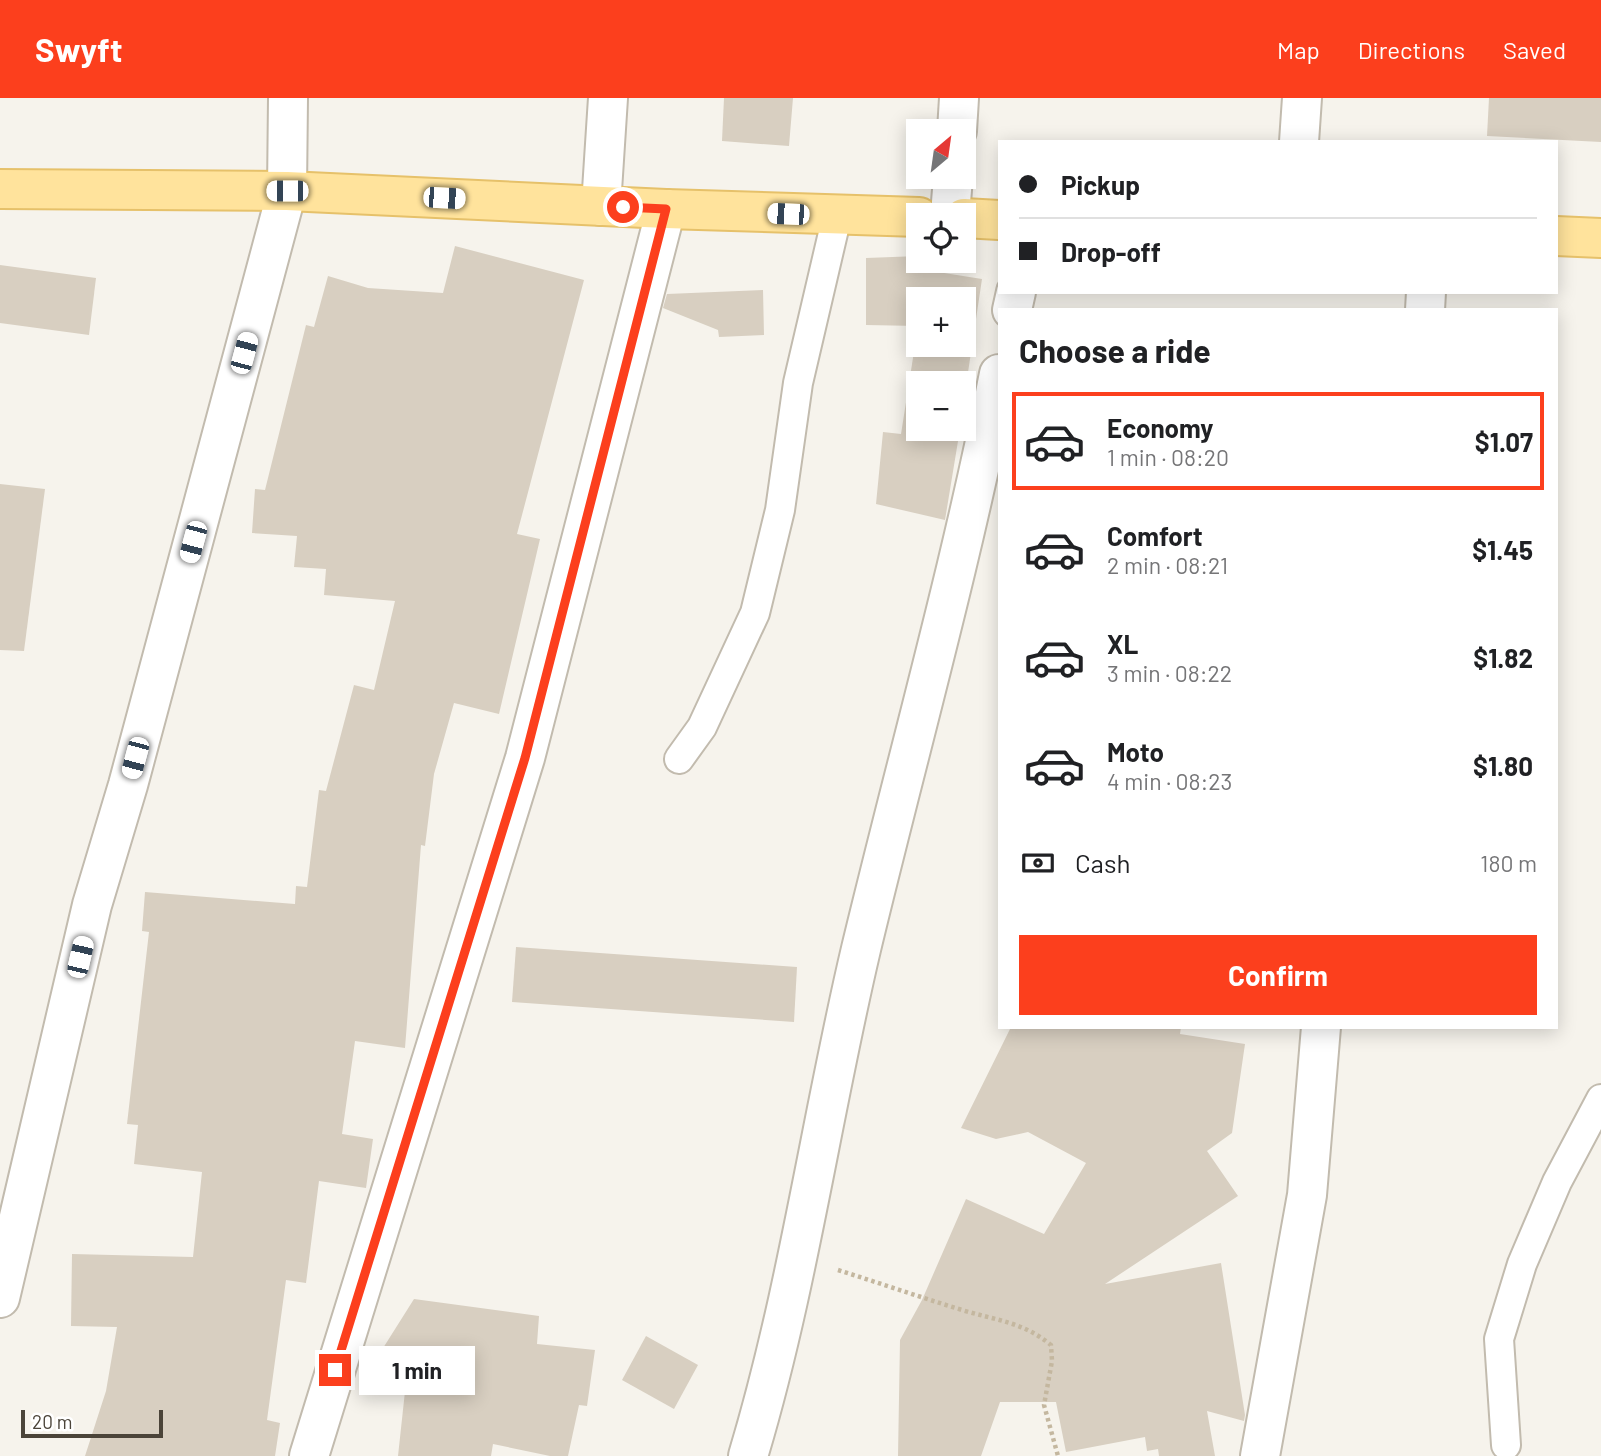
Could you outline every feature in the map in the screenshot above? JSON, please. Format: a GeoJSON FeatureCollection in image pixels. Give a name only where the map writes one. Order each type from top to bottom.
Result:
{"type":"FeatureCollection","features":[{"type":"Feature","properties":{"kind":"main road"},"geometry":{"type":"LineString","coordinates":[[0,189],[287,191],[666,209],[906,217]]}},
{"type":"Feature","properties":{"kind":"main road"},"geometry":{"type":"LineString","coordinates":[[976,219],[998,220]]}},
{"type":"Feature","properties":{"kind":"main road"},"geometry":{"type":"LineString","coordinates":[[1558,236],[1601,238]]}},
{"type":"Feature","properties":{"kind":"street"},"geometry":{"type":"LineString","coordinates":[[0,1298],[92,905],[128,785],[287,191],[288,98]]}},
{"type":"Feature","properties":{"kind":"street"},"geometry":{"type":"LineString","coordinates":[[601,206],[608,98]]}},
{"type":"Feature","properties":{"kind":"street"},"geometry":{"type":"LineString","coordinates":[[958,119],[959,98]]}},
{"type":"Feature","properties":{"kind":"street"},"geometry":{"type":"LineString","coordinates":[[1299,140],[1302,98]]}},
{"type":"Feature","properties":{"kind":"street"},"geometry":{"type":"LineString","coordinates":[[314,1454],[525,758],[666,209]]}},
{"type":"Feature","properties":{"kind":"street"},"geometry":{"type":"LineString","coordinates":[[748,1456],[797,1257],[861,951],[903,788],[998,378]]}},
{"type":"Feature","properties":{"kind":"street"},"geometry":{"type":"LineString","coordinates":[[1260,1456],[1307,1195],[1321,1029]]}},
{"type":"Feature","properties":{"kind":"lane"},"geometry":{"type":"LineString","coordinates":[[679,759],[702,727],[755,613],[780,510],[798,383],[837,216]]}},
{"type":"Feature","properties":{"kind":"lane"},"geometry":{"type":"LineString","coordinates":[[1506,1445],[1499,1339],[1522,1264],[1557,1182],[1601,1098]]}},
{"type":"Feature","properties":{"kind":"path"},"geometry":{"type":"LineString","coordinates":[[797,1257],[965,1311],[1014,1322],[1035,1332],[1051,1345],[1052,1361],[1044,1405],[1058,1456]]}},
{"type":"Feature","properties":{"kind":"building"},"geometry":{"type":"Polygon","coordinates":[[[724,98],[793,98],[789,146],[722,141],[724,98]]]}},
{"type":"Feature","properties":{"kind":"building"},"geometry":{"type":"Polygon","coordinates":[[[1489,98],[1601,98],[1601,142],[1487,136],[1489,98]]]}},
{"type":"Feature","properties":{"kind":"building"},"geometry":{"type":"Polygon","coordinates":[[[455,246],[584,280],[517,534],[540,539],[499,714],[454,703],[434,774],[425,846],[421,845],[405,1048],[355,1041],[342,1134],[373,1139],[366,1188],[319,1181],[306,1283],[286,1280],[267,1420],[280,1423],[275,1456],[85,1456],[106,1391],[117,1327],[71,1326],[72,1254],[193,1257],[202,1172],[134,1164],[138,1125],[127,1124],[149,932],[142,931],[145,892],[295,904],[296,886],[307,887],[319,790],[326,791],[354,685],[374,690],[395,601],[324,595],[326,569],[294,567],[297,536],[252,533],[255,489],[265,490],[306,325],[314,327],[328,276],[368,288],[443,293],[455,246]]]}},
{"type":"Feature","properties":{"kind":"building"},"geometry":{"type":"Polygon","coordinates":[[[906,256],[906,273],[944,273],[982,279],[976,319],[976,287],[906,287],[906,326],[866,325],[866,258],[906,256]]]}},
{"type":"Feature","properties":{"kind":"building"},"geometry":{"type":"Polygon","coordinates":[[[0,265],[96,278],[89,335],[0,323],[0,265]]]}},
{"type":"Feature","properties":{"kind":"building"},"geometry":{"type":"Polygon","coordinates":[[[763,290],[764,335],[719,337],[718,330],[663,308],[667,294],[763,290]]]}},
{"type":"Feature","properties":{"kind":"building"},"geometry":{"type":"Polygon","coordinates":[[[913,357],[970,357],[968,371],[911,371],[913,357]]]}},
{"type":"Feature","properties":{"kind":"building"},"geometry":{"type":"Polygon","coordinates":[[[906,402],[906,441],[958,441],[945,520],[876,504],[883,432],[901,434],[906,402]]]}},
{"type":"Feature","properties":{"kind":"building"},"geometry":{"type":"Polygon","coordinates":[[[0,484],[45,489],[24,651],[0,650],[0,484]]]}},
{"type":"Feature","properties":{"kind":"building"},"geometry":{"type":"Polygon","coordinates":[[[516,947],[797,967],[794,1022],[512,1002],[516,947]]]}},
{"type":"Feature","properties":{"kind":"building"},"geometry":{"type":"Polygon","coordinates":[[[1010,1029],[1181,1029],[1180,1034],[1245,1044],[1232,1133],[1207,1151],[1238,1196],[1105,1284],[1221,1263],[1245,1415],[1244,1421],[1207,1411],[1215,1456],[1159,1456],[1158,1449],[1147,1451],[1145,1437],[1066,1452],[1056,1402],[1000,1402],[981,1456],[898,1456],[900,1340],[922,1300],[966,1199],[1044,1234],[1086,1163],[1028,1132],[996,1139],[961,1128],[1010,1029]]]}},
{"type":"Feature","properties":{"kind":"building"},"geometry":{"type":"Polygon","coordinates":[[[414,1299],[539,1316],[537,1344],[595,1350],[587,1406],[579,1405],[568,1456],[550,1456],[493,1444],[491,1456],[398,1456],[406,1382],[373,1364],[414,1299]]]}},
{"type":"Feature","properties":{"kind":"building"},"geometry":{"type":"Polygon","coordinates":[[[646,1336],[698,1365],[674,1409],[622,1380],[646,1336]]]}},
{"type":"Feature","properties":{"kind":"route"},"geometry":{"type":"LineString","coordinates":[[335,1370],[525,758],[666,209],[623,207]]}}]}
